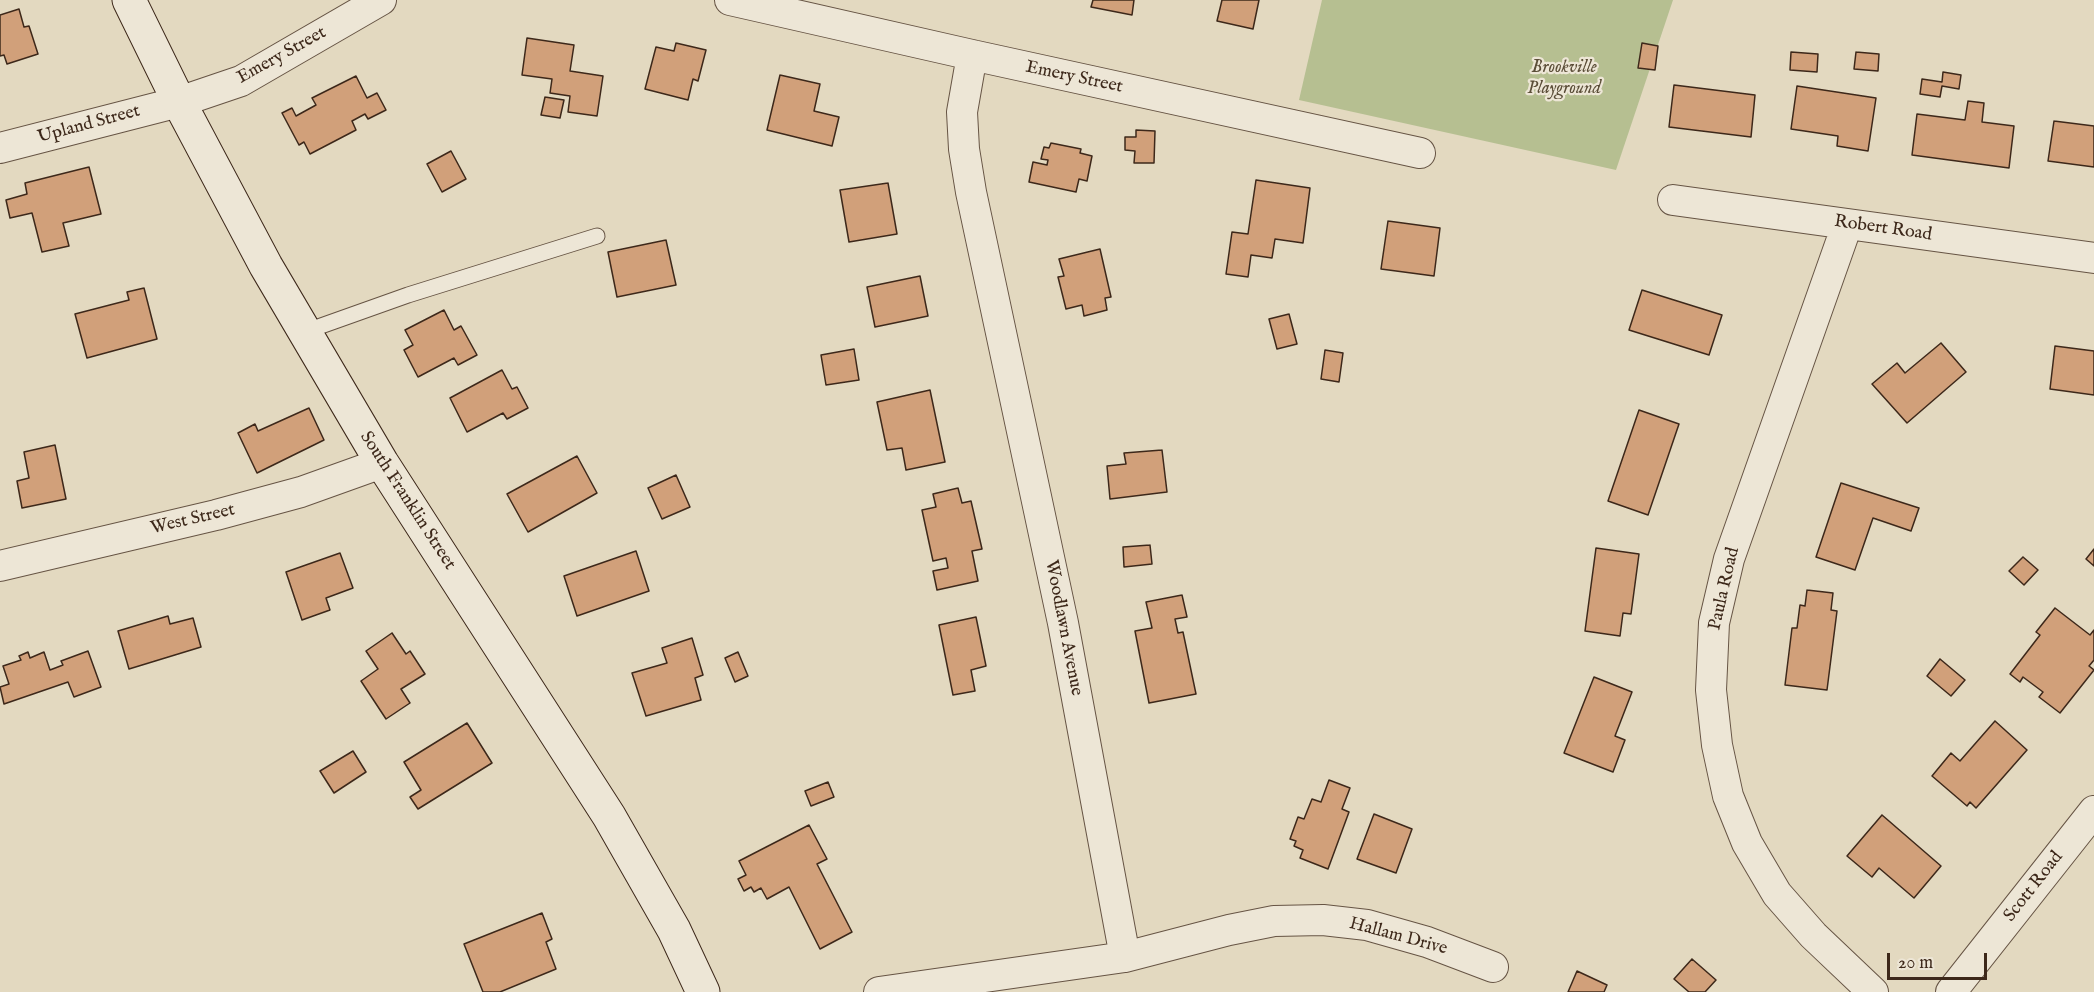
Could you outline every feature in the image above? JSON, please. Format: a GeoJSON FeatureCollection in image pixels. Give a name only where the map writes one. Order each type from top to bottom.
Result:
{"type":"FeatureCollection","features":[{"type":"Feature","properties":{"kind":"main road","name":"South Franklin Street"},"geometry":{"type":"LineString","coordinates":[[129,0],[179,102],[266,266],[304,332],[382,464],[609,816],[674,930],[703,992]]}},
{"type":"Feature","properties":{"kind":"street","name":"Emery Street"},"geometry":{"type":"LineString","coordinates":[[179,102],[241,81],[381,0]]}},
{"type":"Feature","properties":{"kind":"street","name":"Emery Street"},"geometry":{"type":"LineString","coordinates":[[730,0],[1420,153]]}},
{"type":"Feature","properties":{"kind":"street","name":"Woodlawn Avenue"},"geometry":{"type":"LineString","coordinates":[[972,55],[962,112],[964,149],[971,192],[1063,622],[1125,957]]}},
{"type":"Feature","properties":{"kind":"street","name":"Upland Street"},"geometry":{"type":"LineString","coordinates":[[0,148],[179,102]]}},
{"type":"Feature","properties":{"kind":"street","name":"Robert Road"},"geometry":{"type":"LineString","coordinates":[[1673,200],[2094,258]]}},
{"type":"Feature","properties":{"kind":"street","name":"Paula Road"},"geometry":{"type":"LineString","coordinates":[[1847,225],[1729,559],[1714,623],[1711,690],[1717,745],[1728,796],[1747,843],[1777,894],[1813,935],[1873,992]]}},
{"type":"Feature","properties":{"kind":"street","name":"West Street"},"geometry":{"type":"LineString","coordinates":[[0,566],[216,515],[301,492],[382,464]]}},
{"type":"Feature","properties":{"kind":"street","name":"Scott Road"},"geometry":{"type":"LineString","coordinates":[[1952,992],[2094,811]]}},
{"type":"Feature","properties":{"kind":"street","name":"Hallam Drive"},"geometry":{"type":"LineString","coordinates":[[1125,957],[1229,930],[1274,921],[1323,920],[1367,925],[1407,936],[1493,967]]}},
{"type":"Feature","properties":{"kind":"street"},"geometry":{"type":"LineString","coordinates":[[879,992],[1125,957]]}},
{"type":"Feature","properties":{"kind":"lane"},"geometry":{"type":"LineString","coordinates":[[304,332],[408,295],[597,236]]}},
{"type":"Feature","properties":{"kind":"green space","name":"Brookville Playground"},"geometry":{"type":"Polygon","coordinates":[[[1322,0],[1673,0],[1616,170],[1299,100],[1322,0]]]}},
{"type":"Feature","properties":{"kind":"building"},"geometry":{"type":"Polygon","coordinates":[[[1093,0],[1134,0],[1132,15],[1091,7],[1093,0]]]}},
{"type":"Feature","properties":{"kind":"building"},"geometry":{"type":"Polygon","coordinates":[[[1222,0],[1259,0],[1253,29],[1217,21],[1222,0]]]}},
{"type":"Feature","properties":{"kind":"building"},"geometry":{"type":"Polygon","coordinates":[[[19,9],[24,27],[29,26],[38,54],[7,64],[4,55],[0,56],[0,15],[19,9]]]}},
{"type":"Feature","properties":{"kind":"building"},"geometry":{"type":"Polygon","coordinates":[[[527,38],[574,45],[570,71],[603,76],[597,116],[568,112],[570,96],[550,93],[552,79],[522,75],[527,38]]]}},
{"type":"Feature","properties":{"kind":"building"},"geometry":{"type":"Polygon","coordinates":[[[676,43],[706,50],[698,81],[693,79],[688,100],[645,89],[656,47],[674,51],[676,43]]]}},
{"type":"Feature","properties":{"kind":"building"},"geometry":{"type":"Polygon","coordinates":[[[1642,43],[1658,46],[1655,70],[1638,68],[1642,43]]]}},
{"type":"Feature","properties":{"kind":"building"},"geometry":{"type":"Polygon","coordinates":[[[1791,52],[1818,54],[1817,72],[1790,70],[1791,52]]]}},
{"type":"Feature","properties":{"kind":"building"},"geometry":{"type":"Polygon","coordinates":[[[1856,52],[1879,54],[1878,71],[1854,69],[1856,52]]]}},
{"type":"Feature","properties":{"kind":"building"},"geometry":{"type":"Polygon","coordinates":[[[1943,72],[1961,75],[1959,89],[1942,86],[1940,97],[1920,94],[1922,79],[1942,82],[1943,72]]]}},
{"type":"Feature","properties":{"kind":"building"},"geometry":{"type":"Polygon","coordinates":[[[780,75],[820,84],[814,111],[839,117],[832,146],[767,130],[780,75]]]}},
{"type":"Feature","properties":{"kind":"building"},"geometry":{"type":"Polygon","coordinates":[[[356,76],[367,98],[377,93],[386,110],[368,119],[365,114],[352,121],[356,130],[310,154],[304,142],[299,145],[282,113],[292,108],[296,116],[316,105],[312,98],[356,76]]]}},
{"type":"Feature","properties":{"kind":"building"},"geometry":{"type":"Polygon","coordinates":[[[1674,85],[1755,95],[1751,137],[1669,127],[1674,85]]]}},
{"type":"Feature","properties":{"kind":"building"},"geometry":{"type":"Polygon","coordinates":[[[1797,86],[1876,98],[1868,151],[1837,146],[1838,136],[1791,129],[1797,86]]]}},
{"type":"Feature","properties":{"kind":"building"},"geometry":{"type":"Polygon","coordinates":[[[545,97],[564,100],[560,118],[541,115],[545,97]]]}},
{"type":"Feature","properties":{"kind":"building"},"geometry":{"type":"Polygon","coordinates":[[[1968,101],[1984,103],[1982,122],[2014,126],[2009,168],[1912,155],[1917,114],[1965,120],[1968,101]]]}},
{"type":"Feature","properties":{"kind":"building"},"geometry":{"type":"Polygon","coordinates":[[[2054,121],[2094,126],[2094,167],[2048,161],[2054,121]]]}},
{"type":"Feature","properties":{"kind":"building"},"geometry":{"type":"Polygon","coordinates":[[[1136,130],[1155,131],[1154,163],[1134,163],[1135,151],[1125,150],[1125,137],[1136,137],[1136,130]]]}},
{"type":"Feature","properties":{"kind":"building"},"geometry":{"type":"Polygon","coordinates":[[[1051,143],[1081,149],[1080,153],[1092,156],[1087,181],[1079,179],[1076,192],[1029,182],[1033,162],[1047,165],[1048,160],[1041,159],[1044,147],[1049,148],[1051,143]]]}},
{"type":"Feature","properties":{"kind":"building"},"geometry":{"type":"Polygon","coordinates":[[[451,151],[466,179],[442,192],[427,164],[451,151]]]}},
{"type":"Feature","properties":{"kind":"building"},"geometry":{"type":"Polygon","coordinates":[[[89,167],[101,214],[63,223],[69,246],[42,252],[32,213],[10,218],[6,200],[27,194],[25,183],[89,167]]]}},
{"type":"Feature","properties":{"kind":"building"},"geometry":{"type":"Polygon","coordinates":[[[1256,180],[1310,188],[1303,243],[1275,239],[1272,258],[1251,255],[1248,277],[1226,274],[1232,232],[1248,234],[1256,180]]]}},
{"type":"Feature","properties":{"kind":"building"},"geometry":{"type":"Polygon","coordinates":[[[888,183],[897,234],[849,242],[840,190],[888,183]]]}},
{"type":"Feature","properties":{"kind":"building"},"geometry":{"type":"Polygon","coordinates":[[[1388,221],[1440,228],[1434,276],[1381,269],[1388,221]]]}},
{"type":"Feature","properties":{"kind":"building"},"geometry":{"type":"Polygon","coordinates":[[[666,240],[676,285],[617,297],[608,252],[666,240]]]}},
{"type":"Feature","properties":{"kind":"building"},"geometry":{"type":"Polygon","coordinates":[[[1100,249],[1111,297],[1105,298],[1107,310],[1084,316],[1082,305],[1066,309],[1058,277],[1064,276],[1059,259],[1100,249]]]}},
{"type":"Feature","properties":{"kind":"building"},"geometry":{"type":"Polygon","coordinates":[[[920,276],[928,316],[875,327],[867,287],[920,276]]]}},
{"type":"Feature","properties":{"kind":"building"},"geometry":{"type":"Polygon","coordinates":[[[144,288],[157,339],[87,358],[75,314],[129,300],[127,292],[144,288]]]}},
{"type":"Feature","properties":{"kind":"building"},"geometry":{"type":"Polygon","coordinates":[[[1642,290],[1722,315],[1709,355],[1629,330],[1642,290]]]}},
{"type":"Feature","properties":{"kind":"building"},"geometry":{"type":"Polygon","coordinates":[[[444,310],[454,330],[461,326],[477,355],[458,365],[454,358],[418,377],[404,350],[413,345],[405,330],[444,310]]]}},
{"type":"Feature","properties":{"kind":"building"},"geometry":{"type":"Polygon","coordinates":[[[1289,314],[1297,344],[1277,349],[1269,319],[1289,314]]]}},
{"type":"Feature","properties":{"kind":"building"},"geometry":{"type":"Polygon","coordinates":[[[1941,343],[1966,372],[1907,423],[1872,384],[1897,363],[1905,373],[1941,343]]]}},
{"type":"Feature","properties":{"kind":"building"},"geometry":{"type":"Polygon","coordinates":[[[2055,346],[2094,351],[2094,395],[2050,389],[2055,346]]]}},
{"type":"Feature","properties":{"kind":"building"},"geometry":{"type":"Polygon","coordinates":[[[854,349],[859,380],[826,385],[821,355],[854,349]]]}},
{"type":"Feature","properties":{"kind":"building"},"geometry":{"type":"Polygon","coordinates":[[[1325,350],[1343,353],[1339,382],[1321,379],[1325,350]]]}},
{"type":"Feature","properties":{"kind":"building"},"geometry":{"type":"Polygon","coordinates":[[[502,370],[512,389],[517,387],[528,408],[507,419],[503,413],[467,432],[450,398],[502,370]]]}},
{"type":"Feature","properties":{"kind":"building"},"geometry":{"type":"Polygon","coordinates":[[[930,390],[945,462],[906,470],[902,448],[887,450],[877,402],[930,390]]]}},
{"type":"Feature","properties":{"kind":"building"},"geometry":{"type":"Polygon","coordinates":[[[309,408],[324,440],[257,473],[238,433],[255,424],[258,431],[309,408]]]}},
{"type":"Feature","properties":{"kind":"building"},"geometry":{"type":"Polygon","coordinates":[[[1639,410],[1679,424],[1648,515],[1608,501],[1639,410]]]}},
{"type":"Feature","properties":{"kind":"building"},"geometry":{"type":"Polygon","coordinates":[[[55,445],[66,499],[22,508],[17,481],[29,478],[24,452],[55,445]]]}},
{"type":"Feature","properties":{"kind":"building"},"geometry":{"type":"Polygon","coordinates":[[[1162,450],[1167,492],[1110,499],[1107,466],[1126,464],[1124,453],[1162,450]]]}},
{"type":"Feature","properties":{"kind":"building"},"geometry":{"type":"Polygon","coordinates":[[[577,456],[597,493],[528,532],[507,494],[577,456]]]}},
{"type":"Feature","properties":{"kind":"building"},"geometry":{"type":"Polygon","coordinates":[[[676,475],[690,507],[662,519],[648,488],[676,475]]]}},
{"type":"Feature","properties":{"kind":"building"},"geometry":{"type":"Polygon","coordinates":[[[1841,483],[1919,508],[1911,531],[1873,518],[1855,570],[1816,557],[1841,483]]]}},
{"type":"Feature","properties":{"kind":"building"},"geometry":{"type":"Polygon","coordinates":[[[958,488],[962,503],[971,501],[982,549],[972,551],[978,581],[937,590],[933,571],[948,568],[946,558],[933,561],[922,510],[936,507],[933,494],[958,488]]]}},
{"type":"Feature","properties":{"kind":"building"},"geometry":{"type":"Polygon","coordinates":[[[1150,545],[1152,564],[1124,567],[1123,547],[1150,545]]]}},
{"type":"Feature","properties":{"kind":"building"},"geometry":{"type":"Polygon","coordinates":[[[1596,548],[1639,554],[1631,614],[1623,613],[1620,636],[1585,631],[1596,548]]]}},
{"type":"Feature","properties":{"kind":"building"},"geometry":{"type":"Polygon","coordinates":[[[2094,549],[2094,566],[2086,559],[2094,549]]]}},
{"type":"Feature","properties":{"kind":"building"},"geometry":{"type":"Polygon","coordinates":[[[636,551],[649,591],[577,616],[564,576],[636,551]]]}},
{"type":"Feature","properties":{"kind":"building"},"geometry":{"type":"Polygon","coordinates":[[[340,553],[353,588],[326,598],[330,610],[302,620],[286,572],[340,553]]]}},
{"type":"Feature","properties":{"kind":"building"},"geometry":{"type":"Polygon","coordinates":[[[2023,557],[2038,570],[2024,585],[2009,571],[2023,557]]]}},
{"type":"Feature","properties":{"kind":"building"},"geometry":{"type":"Polygon","coordinates":[[[1807,590],[1833,593],[1831,610],[1837,611],[1827,690],[1785,685],[1792,628],[1797,628],[1800,605],[1805,606],[1807,590]]]}},
{"type":"Feature","properties":{"kind":"building"},"geometry":{"type":"Polygon","coordinates":[[[1182,595],[1187,617],[1175,619],[1178,633],[1183,632],[1196,694],[1149,703],[1135,631],[1152,628],[1146,602],[1182,595]]]}},
{"type":"Feature","properties":{"kind":"building"},"geometry":{"type":"Polygon","coordinates":[[[2055,608],[2090,635],[2094,630],[2094,660],[2089,666],[2094,670],[2060,713],[2039,697],[2043,692],[2023,677],[2020,682],[2010,674],[2040,635],[2036,632],[2055,608]]]}},
{"type":"Feature","properties":{"kind":"building"},"geometry":{"type":"Polygon","coordinates":[[[168,616],[170,624],[193,618],[201,647],[129,669],[118,631],[168,616]]]}},
{"type":"Feature","properties":{"kind":"building"},"geometry":{"type":"Polygon","coordinates":[[[976,617],[986,666],[971,670],[975,691],[953,695],[939,625],[976,617]]]}},
{"type":"Feature","properties":{"kind":"building"},"geometry":{"type":"Polygon","coordinates":[[[392,633],[406,654],[410,651],[425,674],[401,689],[410,703],[386,719],[361,681],[378,669],[366,651],[392,633]]]}},
{"type":"Feature","properties":{"kind":"building"},"geometry":{"type":"Polygon","coordinates":[[[692,638],[703,675],[695,678],[701,700],[646,716],[632,673],[667,663],[662,648],[692,638]]]}},
{"type":"Feature","properties":{"kind":"building"},"geometry":{"type":"Polygon","coordinates":[[[88,651],[101,687],[74,697],[68,682],[4,704],[0,687],[9,684],[3,666],[21,660],[19,656],[28,652],[30,658],[44,652],[50,670],[63,665],[61,661],[88,651]]]}},
{"type":"Feature","properties":{"kind":"building"},"geometry":{"type":"Polygon","coordinates":[[[738,652],[748,676],[735,682],[725,658],[738,652]]]}},
{"type":"Feature","properties":{"kind":"building"},"geometry":{"type":"Polygon","coordinates":[[[1940,659],[1965,680],[1951,696],[1927,676],[1940,659]]]}},
{"type":"Feature","properties":{"kind":"building"},"geometry":{"type":"Polygon","coordinates":[[[1594,677],[1632,692],[1615,736],[1625,740],[1613,772],[1564,753],[1594,677]]]}},
{"type":"Feature","properties":{"kind":"building"},"geometry":{"type":"Polygon","coordinates":[[[1995,721],[2027,750],[1976,808],[1970,802],[1967,806],[1932,776],[1951,753],[1960,761],[1995,721]]]}},
{"type":"Feature","properties":{"kind":"building"},"geometry":{"type":"Polygon","coordinates":[[[467,723],[492,763],[418,809],[410,797],[421,790],[404,762],[467,723]]]}},
{"type":"Feature","properties":{"kind":"building"},"geometry":{"type":"Polygon","coordinates":[[[353,751],[366,772],[334,793],[320,771],[353,751]]]}},
{"type":"Feature","properties":{"kind":"building"},"geometry":{"type":"Polygon","coordinates":[[[1329,780],[1350,788],[1342,809],[1349,812],[1328,869],[1300,858],[1303,850],[1294,846],[1296,841],[1290,839],[1298,817],[1304,819],[1312,799],[1321,802],[1329,780]]]}},
{"type":"Feature","properties":{"kind":"building"},"geometry":{"type":"Polygon","coordinates":[[[828,782],[834,797],[811,806],[805,791],[828,782]]]}},
{"type":"Feature","properties":{"kind":"building"},"geometry":{"type":"Polygon","coordinates":[[[1374,814],[1412,829],[1396,873],[1357,859],[1374,814]]]}},
{"type":"Feature","properties":{"kind":"building"},"geometry":{"type":"Polygon","coordinates":[[[1882,815],[1941,866],[1914,898],[1879,868],[1872,877],[1847,856],[1882,815]]]}},
{"type":"Feature","properties":{"kind":"building"},"geometry":{"type":"Polygon","coordinates":[[[809,825],[827,859],[817,864],[852,932],[820,949],[789,887],[767,899],[761,888],[754,892],[751,887],[744,891],[738,879],[746,875],[739,861],[809,825]]]}},
{"type":"Feature","properties":{"kind":"building"},"geometry":{"type":"Polygon","coordinates":[[[542,913],[552,939],[546,942],[556,969],[500,992],[483,992],[464,944],[542,913]]]}},
{"type":"Feature","properties":{"kind":"building"},"geometry":{"type":"Polygon","coordinates":[[[1692,959],[1716,980],[1705,992],[1689,992],[1674,979],[1692,959]]]}},
{"type":"Feature","properties":{"kind":"building"},"geometry":{"type":"Polygon","coordinates":[[[1577,971],[1607,985],[1604,992],[1568,992],[1577,971]]]}}]}
